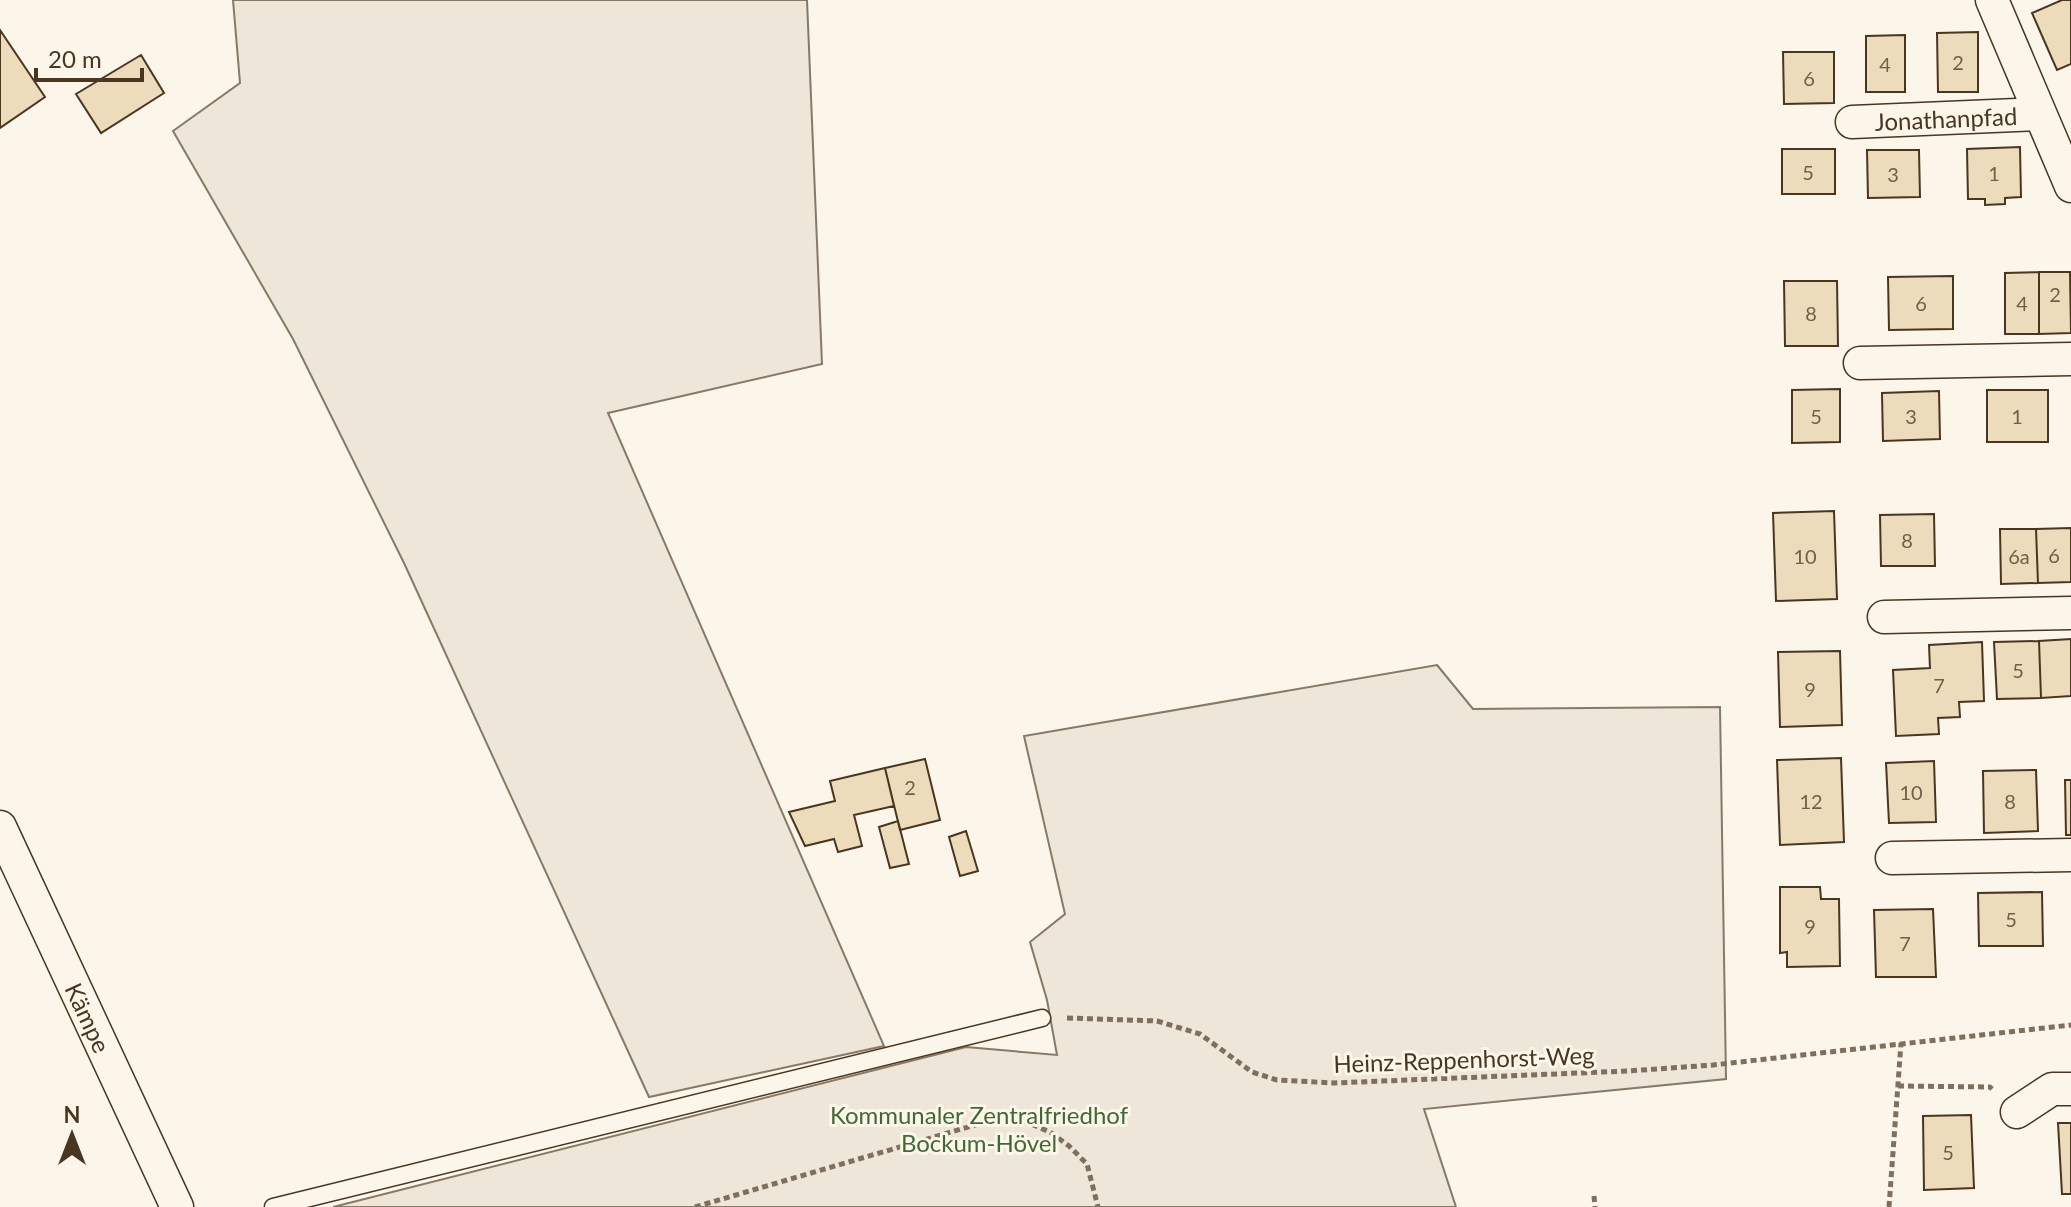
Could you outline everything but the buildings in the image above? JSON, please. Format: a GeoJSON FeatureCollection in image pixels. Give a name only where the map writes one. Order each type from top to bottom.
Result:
{"type":"FeatureCollection","features":[{"type":"Feature","properties":{"kind":"street"},"geometry":{"type":"LineString","coordinates":[[1992,0],[2071,186]]}},
{"type":"Feature","properties":{"kind":"street","name":"Jonathanpfad"},"geometry":{"type":"LineString","coordinates":[[1852,122],[2039,114]]}},
{"type":"Feature","properties":{"kind":"street"},"geometry":{"type":"LineString","coordinates":[[1860,363],[2071,359]]}},
{"type":"Feature","properties":{"kind":"street"},"geometry":{"type":"LineString","coordinates":[[1884,617],[2071,613]]}},
{"type":"Feature","properties":{"kind":"street","name":"Kämpe"},"geometry":{"type":"LineString","coordinates":[[0,827],[177,1207]]}},
{"type":"Feature","properties":{"kind":"street"},"geometry":{"type":"LineString","coordinates":[[1892,858],[2071,855]]}},
{"type":"Feature","properties":{"kind":"street"},"geometry":{"type":"LineString","coordinates":[[2017,1112],[2052,1089],[2071,1089]]}},
{"type":"Feature","properties":{"kind":"lane"},"geometry":{"type":"LineString","coordinates":[[273,1207],[1042,1018]]}},
{"type":"Feature","properties":{"kind":"path","name":"Heinz-Reppenhorst-Weg"},"geometry":{"type":"LineString","coordinates":[[1042,1018],[1157,1021],[1200,1034],[1252,1072],[1277,1080],[1300,1082],[1383,1082],[1628,1071],[1779,1059],[2071,1025]]}},
{"type":"Feature","properties":{"kind":"path"},"geometry":{"type":"LineString","coordinates":[[1889,1207],[1901,1043]]}},
{"type":"Feature","properties":{"kind":"path"},"geometry":{"type":"LineString","coordinates":[[1898,1086],[1990,1087],[2017,1112]]}},
{"type":"Feature","properties":{"kind":"path"},"geometry":{"type":"LineString","coordinates":[[695,1207],[992,1120],[1026,1122],[1050,1132],[1069,1146],[1087,1164],[1098,1207]]}},
{"type":"Feature","properties":{"kind":"path"},"geometry":{"type":"LineString","coordinates":[[1594,1196],[1595,1207]]}},
{"type":"Feature","properties":{"kind":"green space"},"geometry":{"type":"Polygon","coordinates":[[[233,0],[807,0],[822,364],[608,413],[884,1046],[649,1097],[404,563],[293,339],[173,131],[240,83],[233,0]]]}},
{"type":"Feature","properties":{"kind":"green space","name":"Kommunaler Zentralfriedhof Bockum-Hövel"},"geometry":{"type":"Polygon","coordinates":[[[1437,665],[1473,709],[1720,707],[1726,1079],[1424,1109],[1456,1207],[333,1207],[966,1047],[1057,1055],[1047,1000],[1030,942],[1065,914],[1024,736],[1437,665]]]}}]}
